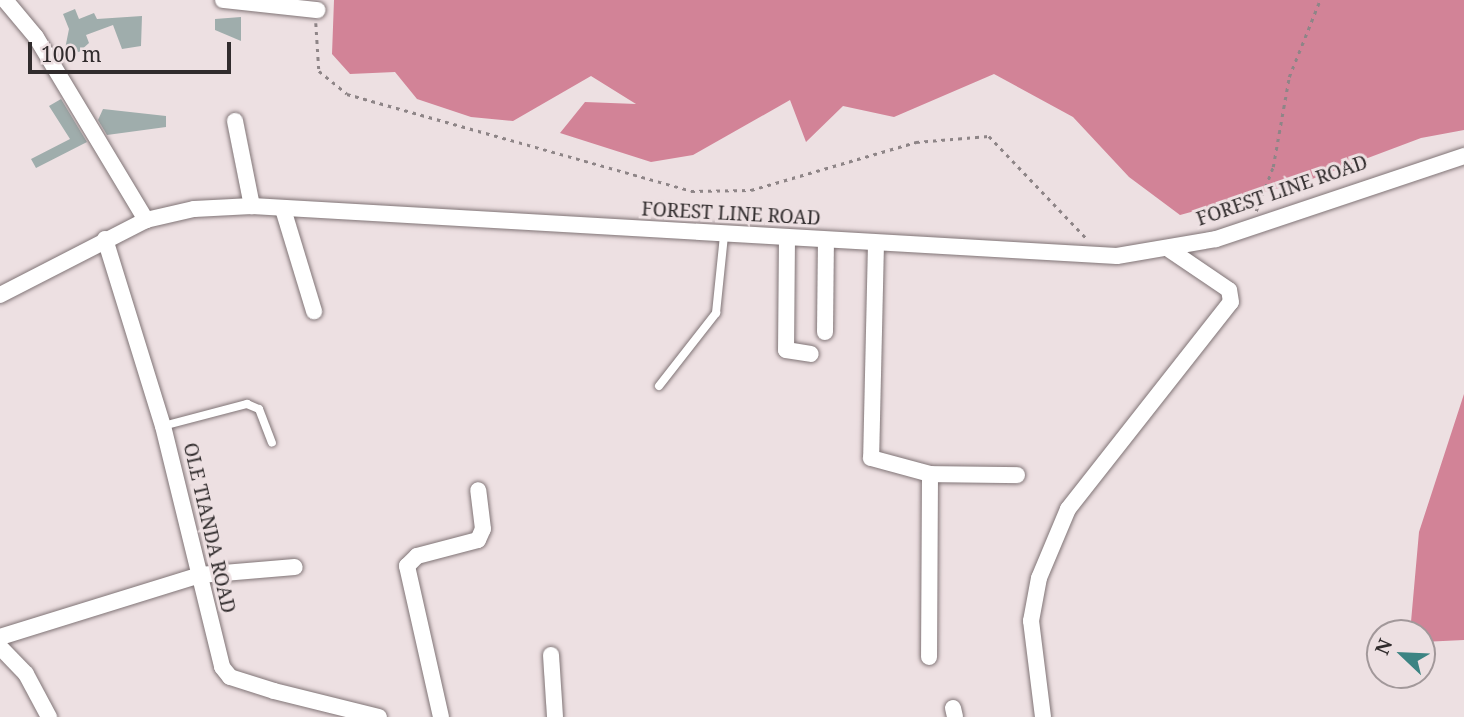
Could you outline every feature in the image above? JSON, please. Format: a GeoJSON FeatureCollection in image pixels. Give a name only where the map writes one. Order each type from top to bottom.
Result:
{"type":"FeatureCollection","features":[{"type":"Feature","properties":{"kind":"street"},"geometry":{"type":"LineString","coordinates":[[5,0],[36,37],[146,220]]}},
{"type":"Feature","properties":{"kind":"street"},"geometry":{"type":"LineString","coordinates":[[223,0],[281,3],[317,10]]}},
{"type":"Feature","properties":{"kind":"street"},"geometry":{"type":"LineString","coordinates":[[235,121],[252,206]]}},
{"type":"Feature","properties":{"kind":"street","name":"FOREST LINE ROAD"},"geometry":{"type":"LineString","coordinates":[[0,295],[146,220],[194,209],[252,206],[1102,256],[1170,250],[1250,228],[1464,156]]}},
{"type":"Feature","properties":{"kind":"street"},"geometry":{"type":"LineString","coordinates":[[283,209],[314,311]]}},
{"type":"Feature","properties":{"kind":"street"},"geometry":{"type":"LineString","coordinates":[[787,238],[786,350],[811,354]]}},
{"type":"Feature","properties":{"kind":"street","name":"OLE TIANDA ROAD"},"geometry":{"type":"LineString","coordinates":[[106,239],[163,426],[200,575],[214,645],[230,677],[379,717]]}},
{"type":"Feature","properties":{"kind":"street"},"geometry":{"type":"LineString","coordinates":[[825,332],[826,240]]}},
{"type":"Feature","properties":{"kind":"street"},"geometry":{"type":"LineString","coordinates":[[876,243],[871,458],[930,474],[1017,475]]}},
{"type":"Feature","properties":{"kind":"street"},"geometry":{"type":"LineString","coordinates":[[1043,717],[1031,621],[1039,578],[1062,522],[1122,435],[1231,302],[1229,290],[1170,250]]}},
{"type":"Feature","properties":{"kind":"street"},"geometry":{"type":"LineString","coordinates":[[929,657],[930,474]]}},
{"type":"Feature","properties":{"kind":"street"},"geometry":{"type":"LineString","coordinates":[[441,717],[407,566],[417,556],[478,540],[483,529],[478,490]]}},
{"type":"Feature","properties":{"kind":"street"},"geometry":{"type":"LineString","coordinates":[[0,637],[200,575],[295,567]]}},
{"type":"Feature","properties":{"kind":"street"},"geometry":{"type":"LineString","coordinates":[[0,647],[26,674],[49,717]]}},
{"type":"Feature","properties":{"kind":"street"},"geometry":{"type":"LineString","coordinates":[[551,656],[555,717]]}},
{"type":"Feature","properties":{"kind":"lane"},"geometry":{"type":"LineString","coordinates":[[659,386],[716,313],[724,235]]}},
{"type":"Feature","properties":{"kind":"lane"},"geometry":{"type":"LineString","coordinates":[[163,426],[247,404],[259,410],[272,443]]}},
{"type":"Feature","properties":{"kind":"path"},"geometry":{"type":"LineString","coordinates":[[1250,228],[1272,167],[1289,77],[1320,0]]}},
{"type":"Feature","properties":{"kind":"path"},"geometry":{"type":"LineString","coordinates":[[317,10],[319,71],[347,94],[691,191],[751,190],[916,142],[989,136],[1102,256]]}},
{"type":"Feature","properties":{"kind":"shaded area"},"geometry":{"type":"Polygon","coordinates":[[[334,0],[1464,0],[1464,130],[1421,138],[1312,179],[1180,215],[1129,177],[1073,117],[994,74],[894,117],[843,106],[806,142],[790,100],[693,155],[651,162],[560,133],[585,102],[636,104],[591,76],[513,121],[471,117],[417,99],[395,72],[350,74],[332,54],[334,0]]]}},
{"type":"Feature","properties":{"kind":"shaded area"},"geometry":{"type":"Polygon","coordinates":[[[1464,394],[1464,640],[1436,641],[1436,619],[1411,619],[1419,532],[1464,394]]]}},
{"type":"Feature","properties":{"kind":"building"},"geometry":{"type":"Polygon","coordinates":[[[75,9],[79,19],[94,13],[97,19],[142,16],[141,46],[122,49],[113,25],[86,35],[89,43],[79,52],[65,49],[69,29],[63,14],[75,9]]]}},
{"type":"Feature","properties":{"kind":"building"},"geometry":{"type":"Polygon","coordinates":[[[241,17],[241,41],[215,30],[215,19],[241,17]]]}},
{"type":"Feature","properties":{"kind":"building"},"geometry":{"type":"Polygon","coordinates":[[[61,99],[87,142],[36,168],[31,159],[70,139],[49,106],[61,99]]]}},
{"type":"Feature","properties":{"kind":"building"},"geometry":{"type":"Polygon","coordinates":[[[103,109],[166,116],[166,127],[107,135],[98,120],[103,109]]]}}]}
